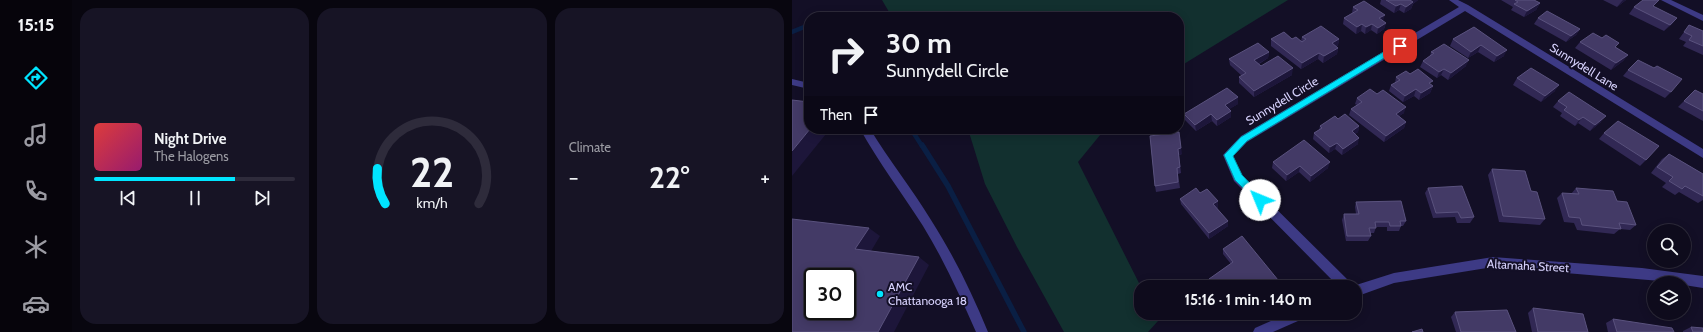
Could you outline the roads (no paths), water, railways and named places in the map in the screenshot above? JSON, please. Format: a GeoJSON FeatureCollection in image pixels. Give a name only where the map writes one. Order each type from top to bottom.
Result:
{"type":"FeatureCollection","features":[{"type":"Feature","properties":{"kind":"street","name":"Sunnydell Lane"},"geometry":{"type":"LineString","coordinates":[[1453,0],[1703,154]]}},
{"type":"Feature","properties":{"kind":"street"},"geometry":{"type":"LineString","coordinates":[[1665,0],[1703,18]]}},
{"type":"Feature","properties":{"kind":"street","name":"Sunnydell Circle"},"geometry":{"type":"LineString","coordinates":[[1340,280],[1238,178],[1228,155],[1244,139],[1465,7]]}},
{"type":"Feature","properties":{"kind":"street"},"geometry":{"type":"LineString","coordinates":[[792,82],[804,85]]}},
{"type":"Feature","properties":{"kind":"street"},"geometry":{"type":"LineString","coordinates":[[867,134],[927,223],[955,271],[982,332]]}},
{"type":"Feature","properties":{"kind":"street","name":"Altamaha Street"},"geometry":{"type":"LineString","coordinates":[[1362,289],[1394,278],[1493,262],[1642,274],[1703,282]]}},
{"type":"Feature","properties":{"kind":"street"},"geometry":{"type":"LineString","coordinates":[[1259,332],[1287,320]]}},
{"type":"Feature","properties":{"kind":"waterway"},"geometry":{"type":"LineString","coordinates":[[792,32],[804,27]]}},
{"type":"Feature","properties":{"kind":"waterway"},"geometry":{"type":"LineString","coordinates":[[914,134],[922,146]]}},
{"type":"Feature","properties":{"kind":"waterway"},"geometry":{"type":"LineString","coordinates":[[922,145],[948,186],[1024,332]]}},
{"type":"Feature","properties":{"kind":"place","name":"AMC Chattanooga 18"},"geometry":{"type":"Point","coordinates":[880,294]}}]}
